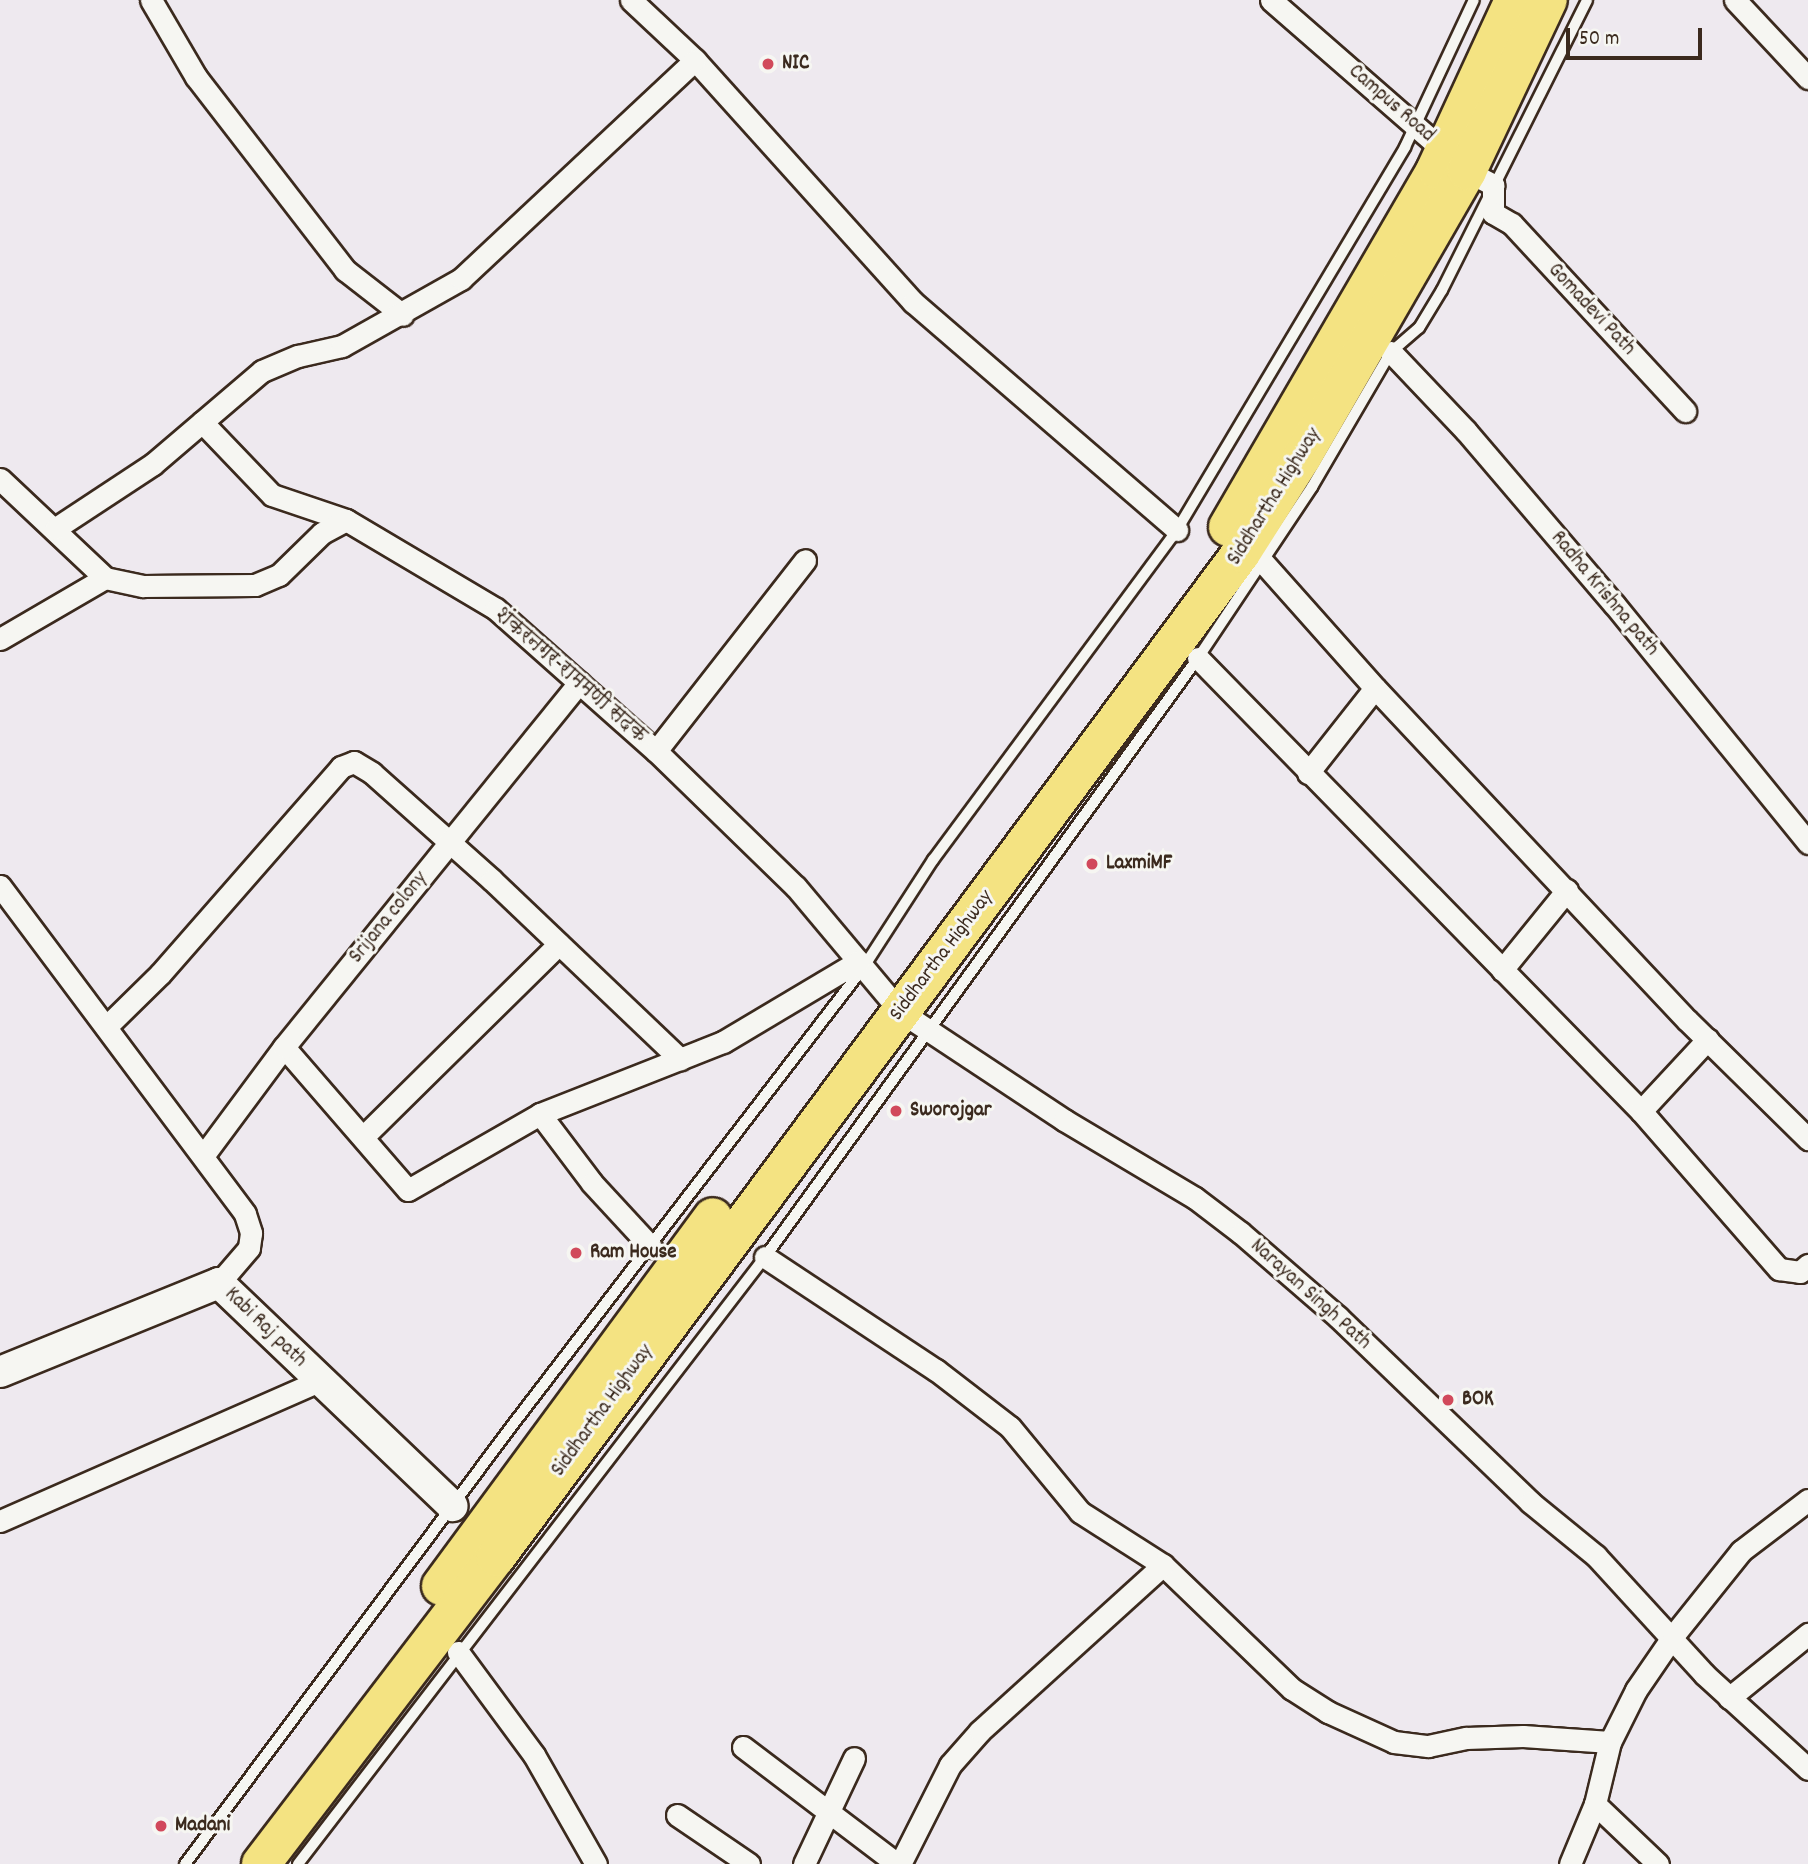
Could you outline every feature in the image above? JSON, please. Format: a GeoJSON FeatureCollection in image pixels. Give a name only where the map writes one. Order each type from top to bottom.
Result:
{"type":"FeatureCollection","features":[{"type":"Feature","properties":{"kind":"highway","name":"Siddhartha Highway"},"geometry":{"type":"LineString","coordinates":[[1468,169],[1514,0]]}},
{"type":"Feature","properties":{"kind":"highway","name":"Siddhartha Highway"},"geometry":{"type":"LineString","coordinates":[[232,1864],[1205,567],[1468,169],[1548,0]]}},
{"type":"Feature","properties":{"kind":"highway","name":"Siddhartha Highway"},"geometry":{"type":"LineString","coordinates":[[261,1864],[887,993]]}},
{"type":"Feature","properties":{"kind":"street"},"geometry":{"type":"LineString","coordinates":[[151,0],[196,77],[345,270],[403,315]]}},
{"type":"Feature","properties":{"kind":"street"},"geometry":{"type":"LineString","coordinates":[[631,0],[695,60],[913,302],[1177,530]]}},
{"type":"Feature","properties":{"kind":"street","name":"Campus Road"},"geometry":{"type":"LineString","coordinates":[[1271,0],[1468,169]]}},
{"type":"Feature","properties":{"kind":"street"},"geometry":{"type":"LineString","coordinates":[[1735,0],[1808,78]]}},
{"type":"Feature","properties":{"kind":"street"},"geometry":{"type":"LineString","coordinates":[[56,528],[153,464],[262,371],[298,356],[342,346],[403,315],[461,279],[695,60]]}},
{"type":"Feature","properties":{"kind":"street","name":"Gomadevi Path"},"geometry":{"type":"LineString","coordinates":[[1468,169],[1493,213],[1512,224],[1685,411]]}},
{"type":"Feature","properties":{"kind":"street","name":"Radha Krishna path"},"geometry":{"type":"LineString","coordinates":[[1391,352],[1466,431],[1614,604],[1808,843]]}},
{"type":"Feature","properties":{"kind":"street","name":"शंकरनगर-राममणी सदक"},"geometry":{"type":"LineString","coordinates":[[202,422],[272,495],[346,520],[496,609],[656,751],[796,887],[887,993]]}},
{"type":"Feature","properties":{"kind":"street"},"geometry":{"type":"LineString","coordinates":[[0,479],[56,528],[105,578],[143,586],[255,585],[279,575],[322,533],[346,520]]}},
{"type":"Feature","properties":{"kind":"street"},"geometry":{"type":"LineString","coordinates":[[656,751],[805,560]]}},
{"type":"Feature","properties":{"kind":"street"},"geometry":{"type":"LineString","coordinates":[[1261,560],[1375,688],[1707,1040],[1808,1139]]}},
{"type":"Feature","properties":{"kind":"street"},"geometry":{"type":"LineString","coordinates":[[0,639],[105,578]]}},
{"type":"Feature","properties":{"kind":"street"},"geometry":{"type":"LineString","coordinates":[[1198,658],[1641,1111],[1779,1269],[1800,1272],[1808,1265]]}},
{"type":"Feature","properties":{"kind":"street","name":"Srijana colony"},"geometry":{"type":"LineString","coordinates":[[203,1156],[284,1047],[579,683]]}},
{"type":"Feature","properties":{"kind":"street"},"geometry":{"type":"LineString","coordinates":[[1308,773],[1375,688]]}},
{"type":"Feature","properties":{"kind":"street"},"geometry":{"type":"LineString","coordinates":[[106,1027],[160,974],[341,766],[354,762],[372,772],[450,843],[680,1059]]}},
{"type":"Feature","properties":{"kind":"street"},"geometry":{"type":"LineString","coordinates":[[0,887],[7,907],[106,1027],[244,1214],[251,1233],[249,1248],[219,1283]]}},
{"type":"Feature","properties":{"kind":"street"},"geometry":{"type":"LineString","coordinates":[[1502,970],[1567,890]]}},
{"type":"Feature","properties":{"kind":"street"},"geometry":{"type":"LineString","coordinates":[[363,1137],[559,944]]}},
{"type":"Feature","properties":{"kind":"street"},"geometry":{"type":"LineString","coordinates":[[284,1047],[405,1188],[415,1190],[540,1114],[680,1059],[764,1021],[887,993]]}},
{"type":"Feature","properties":{"kind":"street","name":"Narayan Singh Path"},"geometry":{"type":"LineString","coordinates":[[887,993],[1064,1120],[1195,1198],[1241,1233],[1338,1317],[1530,1502],[1596,1556],[1729,1699],[1808,1769]]}},
{"type":"Feature","properties":{"kind":"street"},"geometry":{"type":"LineString","coordinates":[[1641,1111],[1707,1040]]}},
{"type":"Feature","properties":{"kind":"street"},"geometry":{"type":"LineString","coordinates":[[540,1114],[592,1183],[651,1247]]}},
{"type":"Feature","properties":{"kind":"street"},"geometry":{"type":"LineString","coordinates":[[765,1257],[926,1363],[989,1411],[1044,1464],[1080,1512],[1163,1565],[1292,1689],[1328,1712],[1394,1742],[1428,1746],[1466,1738],[1523,1736],[1611,1742]]}},
{"type":"Feature","properties":{"kind":"street","name":"Kabi Raj path"},"geometry":{"type":"LineString","coordinates":[[0,1372],[219,1283],[452,1506]]}},
{"type":"Feature","properties":{"kind":"street"},"geometry":{"type":"LineString","coordinates":[[0,1521],[319,1381]]}},
{"type":"Feature","properties":{"kind":"street"},"geometry":{"type":"LineString","coordinates":[[1570,1864],[1595,1804],[1611,1742],[1636,1690],[1672,1636],[1741,1551],[1808,1500]]}},
{"type":"Feature","properties":{"kind":"street"},"geometry":{"type":"LineString","coordinates":[[743,1747],[899,1864],[950,1765],[980,1731],[1163,1565]]}},
{"type":"Feature","properties":{"kind":"street"},"geometry":{"type":"LineString","coordinates":[[1729,1699],[1808,1634]]}},
{"type":"Feature","properties":{"kind":"street"},"geometry":{"type":"LineString","coordinates":[[458,1652],[534,1755],[596,1864]]}},
{"type":"Feature","properties":{"kind":"street"},"geometry":{"type":"LineString","coordinates":[[804,1864],[854,1758]]}},
{"type":"Feature","properties":{"kind":"street"},"geometry":{"type":"LineString","coordinates":[[1595,1804],[1658,1864]]}},
{"type":"Feature","properties":{"kind":"street"},"geometry":{"type":"LineString","coordinates":[[677,1815],[750,1864]]}},
{"type":"Feature","properties":{"kind":"lane"},"geometry":{"type":"LineString","coordinates":[[298,1864],[458,1652],[765,1257],[887,993],[933,860],[1177,530],[1416,125],[1474,0]]}},
{"type":"Feature","properties":{"kind":"lane"},"geometry":{"type":"LineString","coordinates":[[185,1864],[452,1506],[651,1247],[1198,658],[1311,487],[1391,352],[1419,328],[1443,290],[1468,169],[1587,0]]}},
{"type":"Feature","properties":{"kind":"place","name":"NIC"},"geometry":{"type":"Point","coordinates":[768,64]}},
{"type":"Feature","properties":{"kind":"place","name":"LaxmiMF"},"geometry":{"type":"Point","coordinates":[1092,864]}},
{"type":"Feature","properties":{"kind":"place","name":"Sworojgar"},"geometry":{"type":"Point","coordinates":[896,1111]}},
{"type":"Feature","properties":{"kind":"place","name":"Ram House"},"geometry":{"type":"Point","coordinates":[576,1253]}},
{"type":"Feature","properties":{"kind":"place","name":"BOK"},"geometry":{"type":"Point","coordinates":[1448,1400]}},
{"type":"Feature","properties":{"kind":"place","name":"Madani"},"geometry":{"type":"Point","coordinates":[161,1826]}}]}
